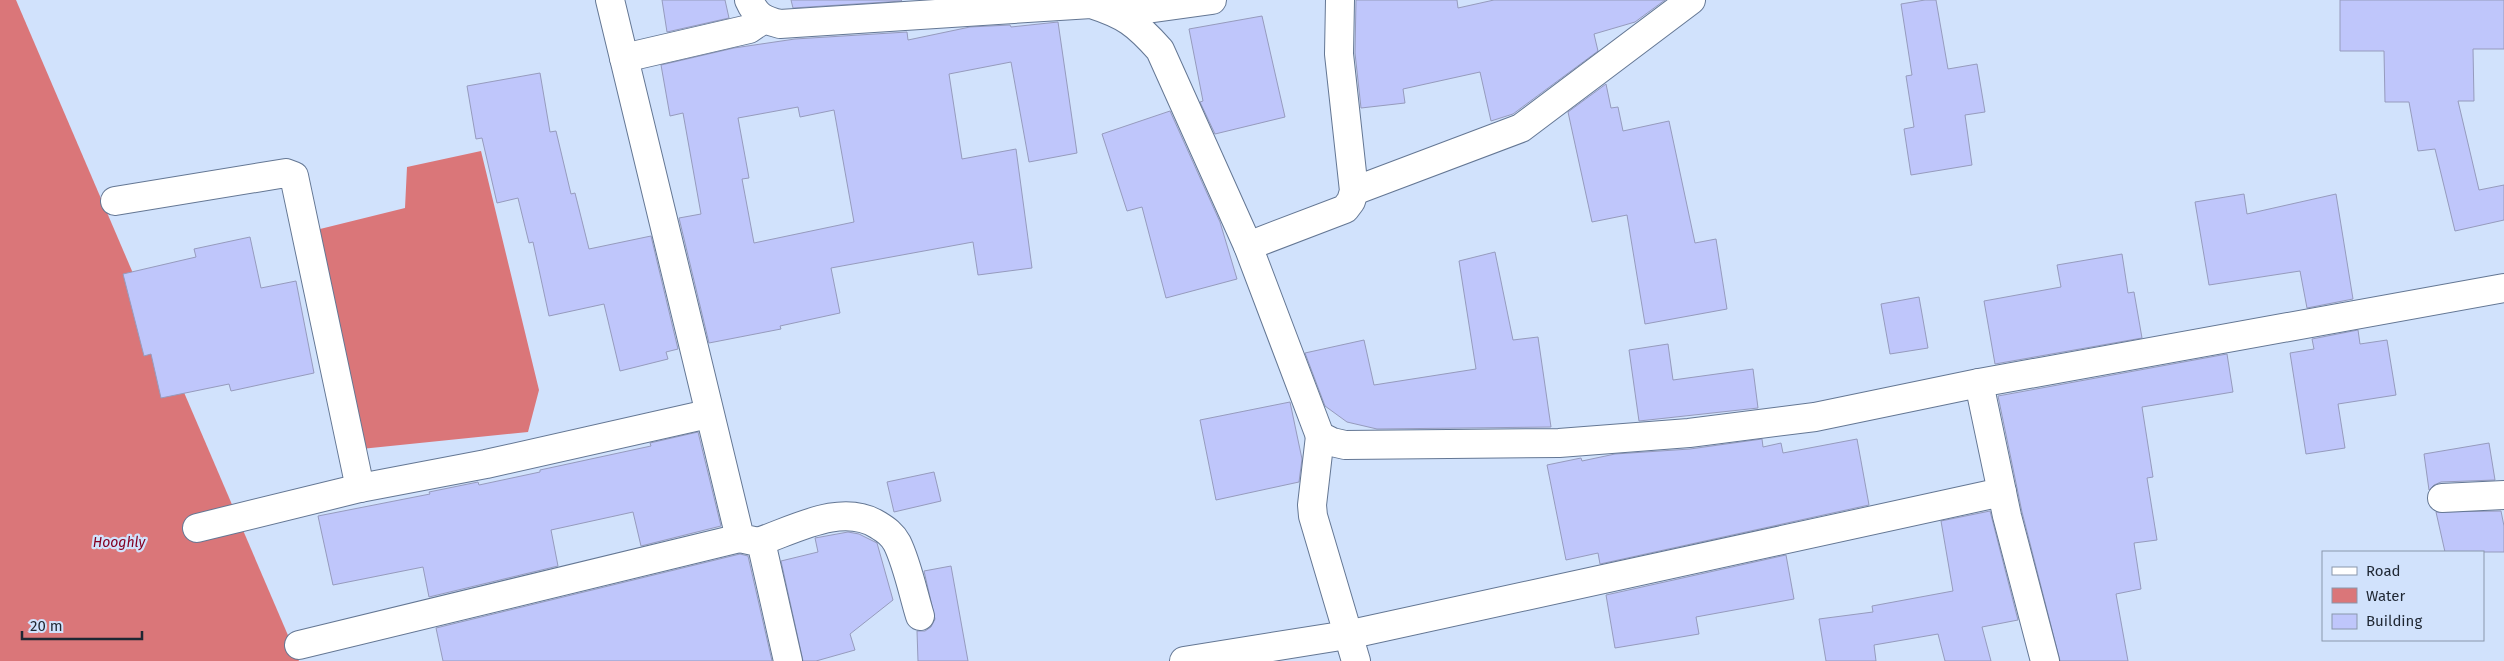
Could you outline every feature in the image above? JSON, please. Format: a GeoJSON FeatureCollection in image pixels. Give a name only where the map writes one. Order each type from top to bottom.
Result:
{"type":"FeatureCollection","features":[{"type":"Feature","properties":{"kind":"street"},"geometry":{"type":"LineString","coordinates":[[610,0],[708,414],[749,540],[762,546],[788,661]]}},
{"type":"Feature","properties":{"kind":"street"},"geometry":{"type":"LineString","coordinates":[[1118,13],[1212,0]]}},
{"type":"Feature","properties":{"kind":"street"},"geometry":{"type":"LineString","coordinates":[[1248,246],[1345,209],[1351,201],[1354,191],[1339,54],[1340,0]]}},
{"type":"Feature","properties":{"kind":"street"},"geometry":{"type":"LineString","coordinates":[[1354,191],[1521,128],[1690,0]]}},
{"type":"Feature","properties":{"kind":"street"},"geometry":{"type":"LineString","coordinates":[[624,58],[750,29],[756,10],[780,24],[908,7],[1091,4],[1118,13],[1140,28],[1160,50],[1248,246],[1320,436],[1312,506],[1313,516],[1356,661]]}},
{"type":"Feature","properties":{"kind":"street"},"geometry":{"type":"LineString","coordinates":[[115,201],[286,173],[294,176],[360,488]]}},
{"type":"Feature","properties":{"kind":"street"},"geometry":{"type":"LineString","coordinates":[[1320,436],[1332,442],[1345,445],[1559,443],[1689,433],[1815,417],[1979,383],[2504,288]]}},
{"type":"Feature","properties":{"kind":"street"},"geometry":{"type":"LineString","coordinates":[[1979,383],[2002,492],[2045,661]]}},
{"type":"Feature","properties":{"kind":"street"},"geometry":{"type":"LineString","coordinates":[[197,528],[360,488],[486,464],[708,414]]}},
{"type":"Feature","properties":{"kind":"street"},"geometry":{"type":"LineString","coordinates":[[1184,661],[1347,635],[2002,492]]}},
{"type":"Feature","properties":{"kind":"street"},"geometry":{"type":"LineString","coordinates":[[2442,498],[2504,495]]}},
{"type":"Feature","properties":{"kind":"street"},"geometry":{"type":"LineString","coordinates":[[299,645],[749,540],[827,519],[855,515],[869,519],[890,532],[897,543],[920,616]]}},
{"type":"Feature","properties":{"kind":"water","name":"Hooghly"},"geometry":{"type":"Polygon","coordinates":[[[0,0],[16,0],[299,661],[0,661],[0,0]]]}},
{"type":"Feature","properties":{"kind":"water"},"geometry":{"type":"Polygon","coordinates":[[[481,151],[539,390],[528,432],[361,449],[316,230],[405,208],[407,167],[481,151]]]}},
{"type":"Feature","properties":{"kind":"building"},"geometry":{"type":"Polygon","coordinates":[[[662,0],[725,0],[729,18],[667,32],[662,0]]]}},
{"type":"Feature","properties":{"kind":"building"},"geometry":{"type":"Polygon","coordinates":[[[791,0],[901,0],[902,1],[793,8],[791,0]]]}},
{"type":"Feature","properties":{"kind":"building"},"geometry":{"type":"Polygon","coordinates":[[[1356,0],[1457,0],[1458,8],[1494,0],[1665,0],[1635,22],[1594,34],[1598,51],[1513,114],[1491,121],[1480,72],[1403,89],[1405,103],[1361,108],[1355,53],[1356,0]]]}},
{"type":"Feature","properties":{"kind":"building"},"geometry":{"type":"Polygon","coordinates":[[[1936,0],[1948,69],[1977,64],[1985,112],[1965,115],[1972,165],[1911,175],[1904,129],[1914,127],[1906,76],[1912,75],[1901,4],[1936,0]]]}},
{"type":"Feature","properties":{"kind":"building"},"geometry":{"type":"Polygon","coordinates":[[[2340,0],[2504,0],[2504,49],[2473,49],[2474,101],[2458,101],[2479,190],[2504,185],[2504,220],[2455,231],[2435,149],[2418,151],[2409,102],[2385,102],[2384,51],[2340,51],[2340,0]]]}},
{"type":"Feature","properties":{"kind":"building"},"geometry":{"type":"Polygon","coordinates":[[[1262,16],[1285,117],[1215,134],[1200,102],[1203,101],[1189,29],[1262,16]]]}},
{"type":"Feature","properties":{"kind":"building"},"geometry":{"type":"Polygon","coordinates":[[[1058,22],[1077,153],[1029,162],[1011,62],[949,74],[962,159],[1016,149],[1032,268],[978,275],[973,242],[831,268],[840,313],[780,326],[781,329],[709,343],[679,218],[701,214],[683,113],[670,116],[661,65],[734,48],[795,39],[907,32],[908,40],[970,27],[1010,25],[1011,27],[1058,22]],[[798,107],[738,118],[749,178],[742,179],[754,243],[854,222],[834,110],[800,117],[798,107]]]}},
{"type":"Feature","properties":{"kind":"building"},"geometry":{"type":"Polygon","coordinates":[[[540,73],[550,132],[556,131],[571,194],[575,193],[589,249],[651,236],[678,349],[666,352],[668,359],[620,371],[604,304],[549,316],[533,242],[529,243],[518,198],[497,203],[482,138],[476,139],[467,86],[540,73]]]}},
{"type":"Feature","properties":{"kind":"building"},"geometry":{"type":"Polygon","coordinates":[[[1606,84],[1611,108],[1618,107],[1623,131],[1669,121],[1695,243],[1716,239],[1727,309],[1645,324],[1627,215],[1592,222],[1568,112],[1606,84]]]}},
{"type":"Feature","properties":{"kind":"building"},"geometry":{"type":"Polygon","coordinates":[[[1170,111],[1220,222],[1237,279],[1166,298],[1142,207],[1127,211],[1102,134],[1170,111]]]}},
{"type":"Feature","properties":{"kind":"building"},"geometry":{"type":"Polygon","coordinates":[[[2244,194],[2247,214],[2336,194],[2353,299],[2307,308],[2300,271],[2209,285],[2195,202],[2244,194]]]}},
{"type":"Feature","properties":{"kind":"building"},"geometry":{"type":"Polygon","coordinates":[[[250,237],[261,288],[296,281],[314,373],[231,391],[229,384],[161,398],[151,354],[144,356],[123,274],[196,257],[194,249],[250,237]]]}},
{"type":"Feature","properties":{"kind":"building"},"geometry":{"type":"Polygon","coordinates":[[[1495,252],[1513,340],[1538,337],[1551,427],[1377,429],[1347,422],[1325,406],[1305,353],[1364,340],[1374,385],[1476,369],[1459,261],[1495,252]]]}},
{"type":"Feature","properties":{"kind":"building"},"geometry":{"type":"Polygon","coordinates":[[[2122,254],[2128,293],[2134,292],[2142,338],[1995,364],[1984,301],[2061,287],[2057,265],[2122,254]]]}},
{"type":"Feature","properties":{"kind":"building"},"geometry":{"type":"Polygon","coordinates":[[[1919,297],[1928,348],[1890,354],[1881,304],[1919,297]]]}},
{"type":"Feature","properties":{"kind":"building"},"geometry":{"type":"Polygon","coordinates":[[[2358,330],[2360,344],[2387,340],[2396,395],[2338,404],[2345,448],[2306,454],[2290,353],[2314,349],[2312,339],[2358,330]]]}},
{"type":"Feature","properties":{"kind":"building"},"geometry":{"type":"Polygon","coordinates":[[[1668,344],[1673,380],[1753,369],[1758,408],[1639,421],[1629,350],[1668,344]]]}},
{"type":"Feature","properties":{"kind":"building"},"geometry":{"type":"Polygon","coordinates":[[[2227,354],[2233,392],[2142,407],[2153,477],[2147,478],[2157,540],[2134,543],[2141,589],[2116,594],[2128,661],[2060,661],[2022,512],[1998,396],[2227,354]]]}},
{"type":"Feature","properties":{"kind":"building"},"geometry":{"type":"Polygon","coordinates":[[[1290,402],[1302,459],[1299,482],[1216,500],[1200,420],[1290,402]]]}},
{"type":"Feature","properties":{"kind":"building"},"geometry":{"type":"Polygon","coordinates":[[[698,432],[721,526],[641,546],[633,512],[551,530],[558,566],[429,597],[423,567],[333,585],[318,516],[430,494],[429,492],[478,482],[479,485],[540,472],[540,470],[651,446],[650,443],[698,432]]]}},
{"type":"Feature","properties":{"kind":"building"},"geometry":{"type":"Polygon","coordinates":[[[1762,439],[1763,447],[1781,443],[1783,453],[1857,439],[1869,505],[1600,564],[1598,553],[1566,560],[1547,465],[1581,458],[1582,461],[1615,454],[1690,449],[1762,439]]]}},
{"type":"Feature","properties":{"kind":"building"},"geometry":{"type":"Polygon","coordinates":[[[2489,443],[2495,480],[2441,482],[2429,490],[2424,454],[2489,443]]]}},
{"type":"Feature","properties":{"kind":"building"},"geometry":{"type":"Polygon","coordinates":[[[934,472],[941,501],[894,512],[887,482],[934,472]]]}},
{"type":"Feature","properties":{"kind":"building"},"geometry":{"type":"Polygon","coordinates":[[[1990,511],[2018,620],[1982,627],[1991,661],[1945,661],[1938,634],[1874,645],[1876,661],[1826,661],[1819,619],[1873,612],[1872,606],[1953,591],[1941,521],[1990,511]]]}},
{"type":"Feature","properties":{"kind":"building"},"geometry":{"type":"Polygon","coordinates":[[[2501,511],[2504,526],[2504,552],[2445,551],[2436,512],[2501,511]]]}},
{"type":"Feature","properties":{"kind":"building"},"geometry":{"type":"Polygon","coordinates":[[[848,532],[859,534],[877,543],[893,600],[850,634],[855,650],[816,661],[803,661],[781,561],[818,552],[815,538],[848,532]]]}},
{"type":"Feature","properties":{"kind":"building"},"geometry":{"type":"Polygon","coordinates":[[[740,554],[748,556],[772,661],[443,661],[436,628],[740,554]]]}},
{"type":"Feature","properties":{"kind":"building"},"geometry":{"type":"Polygon","coordinates":[[[1786,555],[1794,599],[1696,617],[1699,634],[1615,648],[1606,595],[1786,555]]]}},
{"type":"Feature","properties":{"kind":"building"},"geometry":{"type":"Polygon","coordinates":[[[951,566],[968,661],[918,661],[917,631],[925,631],[931,627],[935,619],[924,571],[951,566]]]}}]}
